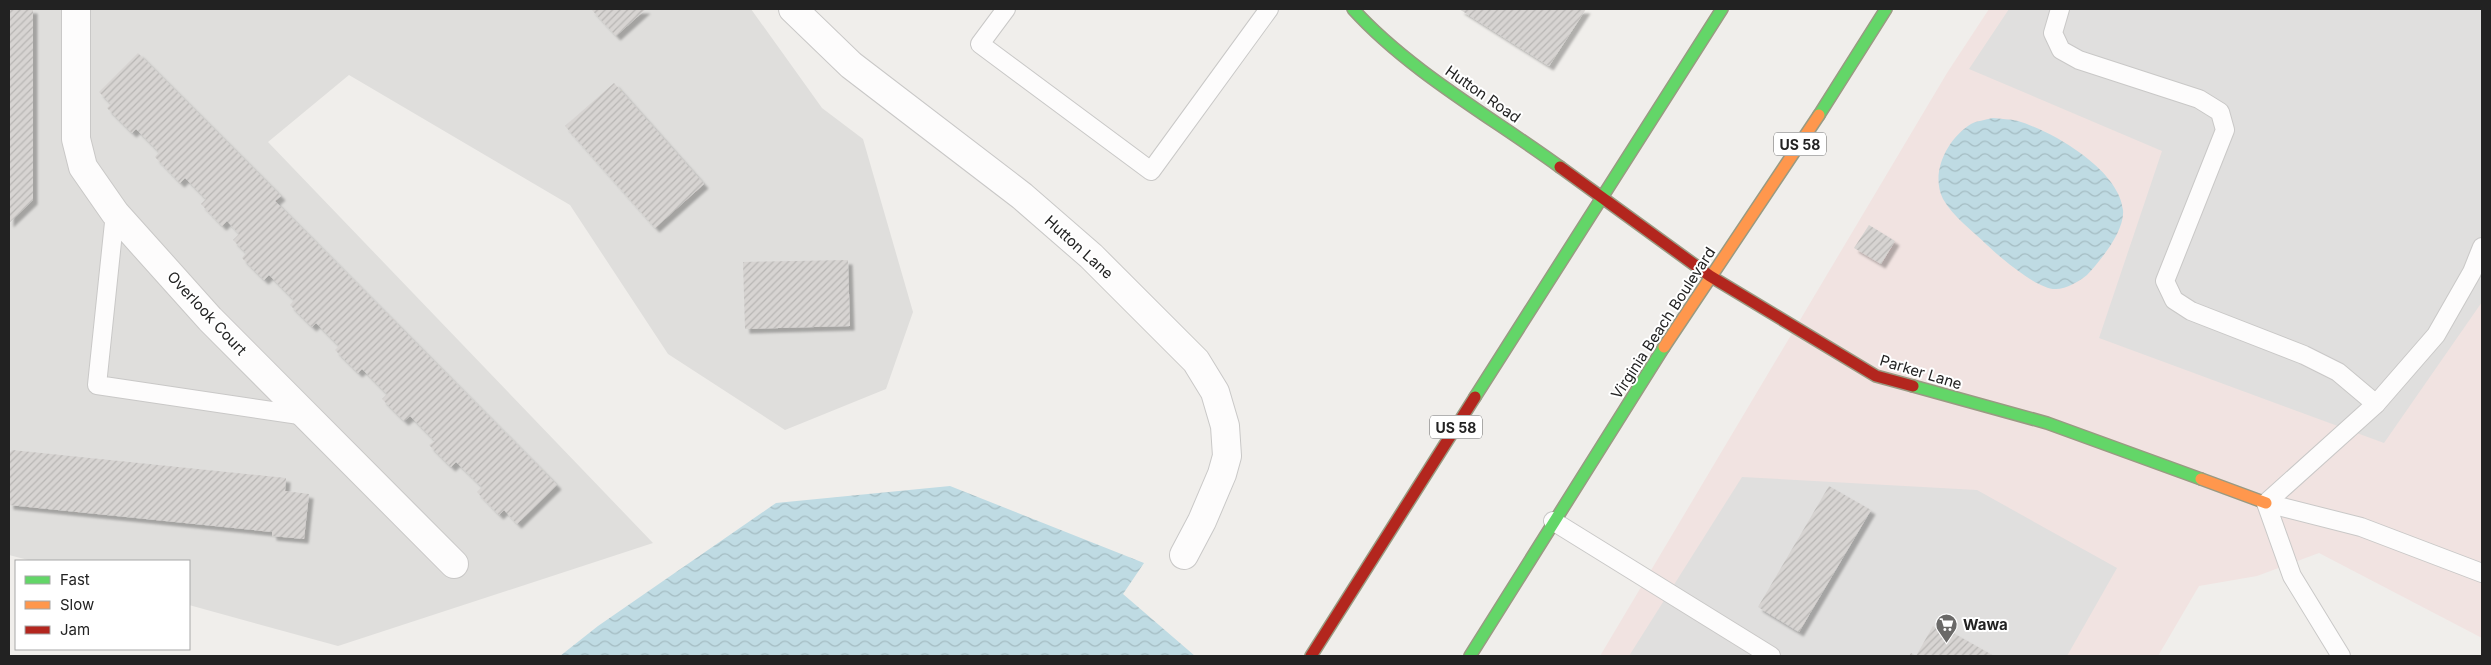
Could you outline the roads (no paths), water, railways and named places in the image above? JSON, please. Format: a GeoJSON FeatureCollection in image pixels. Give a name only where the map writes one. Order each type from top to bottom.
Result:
{"type":"FeatureCollection","features":[{"type":"Feature","properties":{"kind":"main road","name":"Hutton Road"},"geometry":{"type":"LineString","coordinates":[[1353,9],[1372,30],[1459,97],[1540,152],[1601,198]]}},
{"type":"Feature","properties":{"kind":"main road","name":"US 58"},"geometry":{"type":"LineString","coordinates":[[1310,656],[1722,9]]}},
{"type":"Feature","properties":{"kind":"main road","name":"Virginia Beach Boulevard"},"geometry":{"type":"LineString","coordinates":[[1470,656],[1553,520],[1710,276],[1780,176],[1886,9]]}},
{"type":"Feature","properties":{"kind":"main road","name":"Parker Lane"},"geometry":{"type":"LineString","coordinates":[[1601,198],[1710,276],[1876,376],[2046,423],[2266,503]]}},
{"type":"Feature","properties":{"kind":"street","name":"Overlook Court"},"geometry":{"type":"LineString","coordinates":[[76,9],[76,139],[83,167],[116,213],[210,319],[454,564]]}},
{"type":"Feature","properties":{"kind":"street","name":"Hutton Lane"},"geometry":{"type":"LineString","coordinates":[[793,9],[852,65],[1022,196],[1091,256],[1196,361],[1215,392],[1225,426],[1227,456],[1222,474],[1202,521],[1184,555]]}},
{"type":"Feature","properties":{"kind":"lane"},"geometry":{"type":"LineString","coordinates":[[1006,9],[980,44],[1151,171],[1269,9]]}},
{"type":"Feature","properties":{"kind":"lane"},"geometry":{"type":"LineString","coordinates":[[2060,9],[2053,33],[2061,50],[2079,60],[2199,99],[2220,112],[2225,130],[2165,282],[2174,300],[2191,312],[2304,355],[2329,368],[2376,404]]}},
{"type":"Feature","properties":{"kind":"lane"},"geometry":{"type":"LineString","coordinates":[[116,213],[97,385],[306,416]]}},
{"type":"Feature","properties":{"kind":"lane"},"geometry":{"type":"LineString","coordinates":[[2266,503],[2376,404],[2436,335],[2472,272],[2482,247]]}},
{"type":"Feature","properties":{"kind":"lane"},"geometry":{"type":"LineString","coordinates":[[2266,503],[2361,526],[2482,573]]}},
{"type":"Feature","properties":{"kind":"lane"},"geometry":{"type":"LineString","coordinates":[[2266,503],[2292,576],[2341,656]]}},
{"type":"Feature","properties":{"kind":"lane"},"geometry":{"type":"LineString","coordinates":[[1553,520],[1771,656]]}},
{"type":"Feature","properties":{"kind":"water"},"geometry":{"type":"Polygon","coordinates":[[[1992,118],[2009,119],[2033,126],[2066,143],[2098,167],[2119,195],[2123,218],[2116,236],[2105,254],[2087,275],[2073,284],[2056,289],[2048,288],[2030,279],[2001,258],[1964,224],[1943,199],[1939,189],[1939,178],[1943,157],[1948,147],[1962,130],[1971,124],[1992,118]]]}},
{"type":"Feature","properties":{"kind":"water"},"geometry":{"type":"Polygon","coordinates":[[[950,486],[1144,563],[1123,594],[1195,656],[560,656],[598,626],[776,503],[950,486]]]}},
{"type":"Feature","properties":{"kind":"place","name":"Wawa"},"geometry":{"type":"Point","coordinates":[1947,643]}}]}
